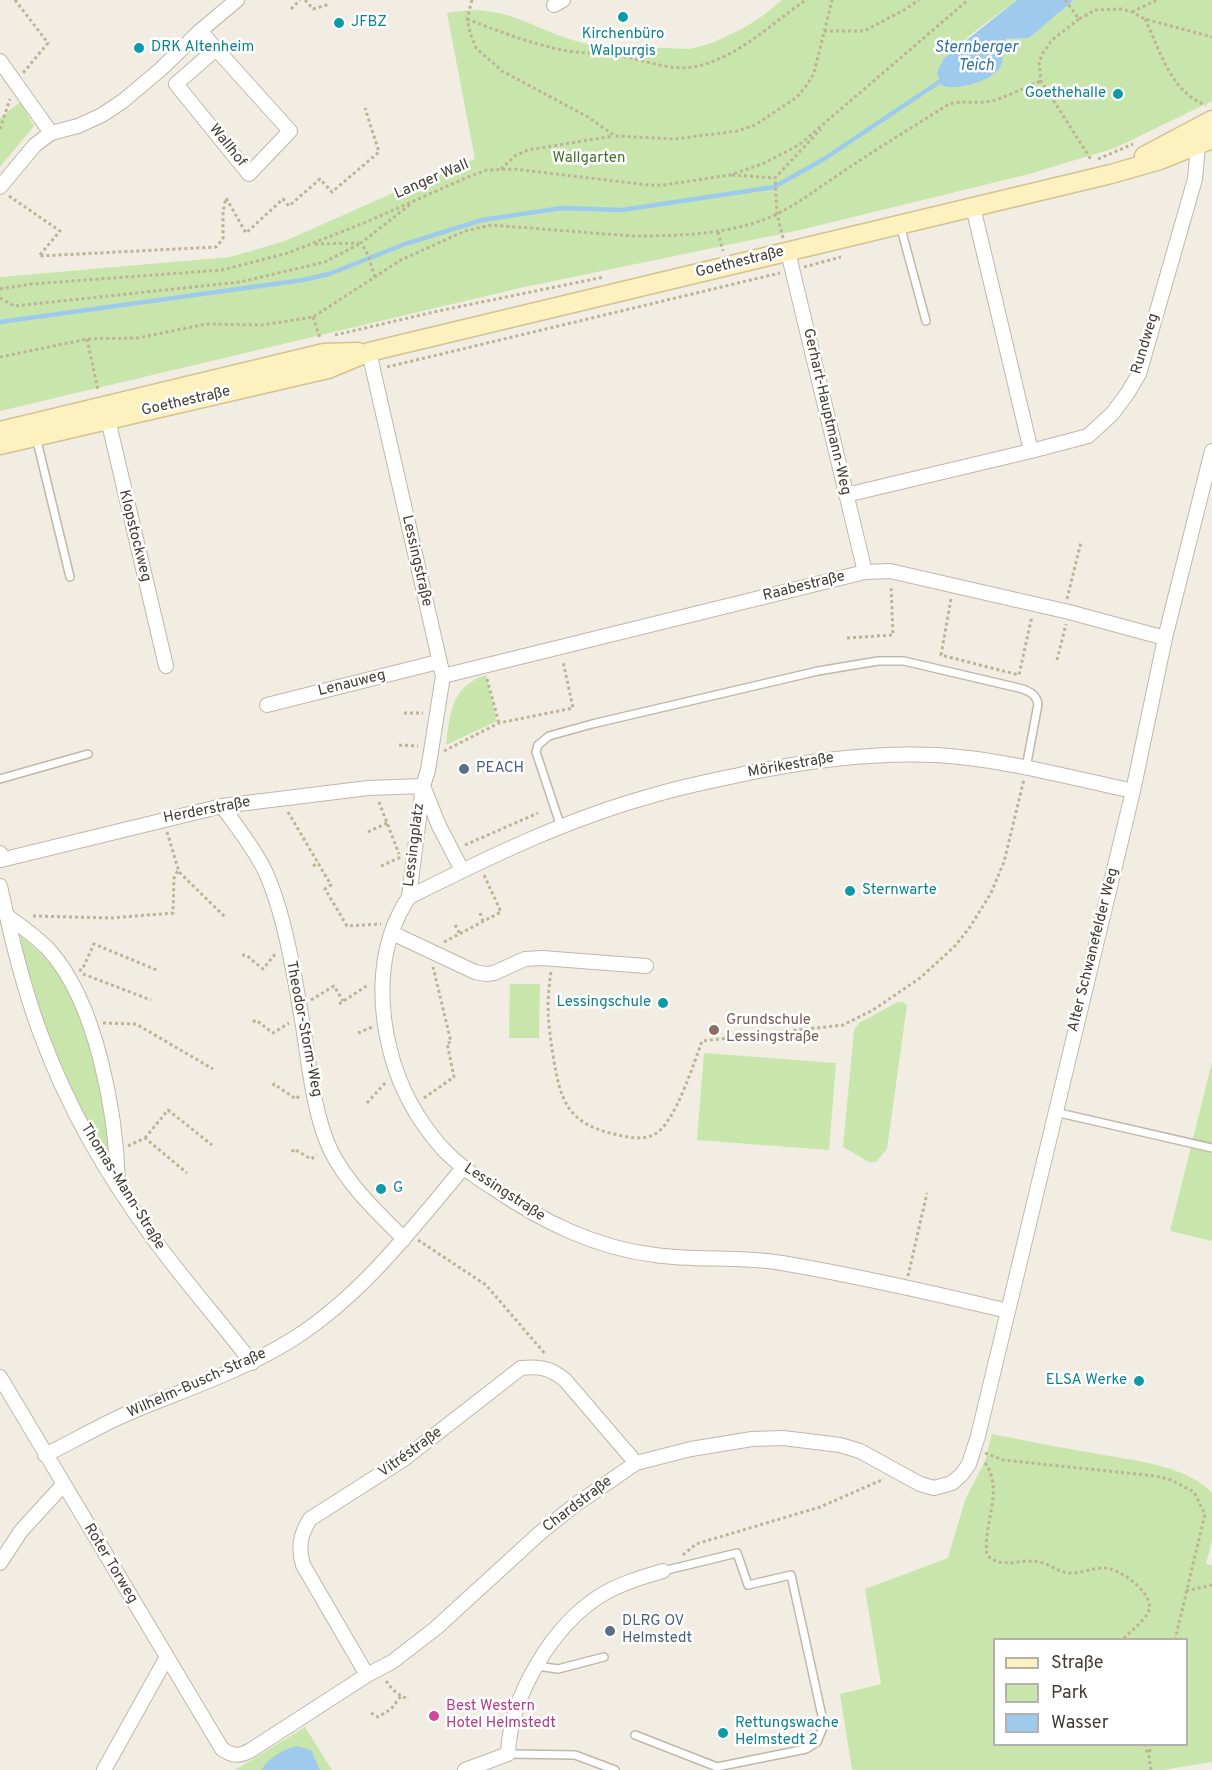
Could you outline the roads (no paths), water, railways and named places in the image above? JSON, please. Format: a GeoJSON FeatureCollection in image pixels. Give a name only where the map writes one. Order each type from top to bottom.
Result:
{"type":"FeatureCollection","features":[{"type":"Feature","properties":{"kind":"main road","name":"Goethestraße"},"geometry":{"type":"LineString","coordinates":[[1111,174],[1208,110]]}},
{"type":"Feature","properties":{"kind":"main road","name":"Goethestraße"},"geometry":{"type":"LineString","coordinates":[[0,431],[103,406],[371,361],[785,244],[900,225],[1111,174],[1160,160],[1205,143]]}},
{"type":"Feature","properties":{"kind":"main road","name":"Goethestraße"},"geometry":{"type":"LineString","coordinates":[[0,445],[35,436],[103,406]]}},
{"type":"Feature","properties":{"kind":"street"},"geometry":{"type":"LineString","coordinates":[[4,192],[35,145],[51,133],[78,126],[102,115],[123,101],[237,0]]}},
{"type":"Feature","properties":{"kind":"street","name":"Wallhof"},"geometry":{"type":"LineString","coordinates":[[200,31],[291,131],[249,174],[176,84],[216,49]]}},
{"type":"Feature","properties":{"kind":"street"},"geometry":{"type":"LineString","coordinates":[[0,61],[51,133]]}},
{"type":"Feature","properties":{"kind":"street","name":"Rundweg"},"geometry":{"type":"LineString","coordinates":[[846,495],[1032,452],[1088,436],[1112,414],[1138,374],[1205,143]]}},
{"type":"Feature","properties":{"kind":"street"},"geometry":{"type":"LineString","coordinates":[[974,207],[1032,452]]}},
{"type":"Feature","properties":{"kind":"street","name":"Gerhart-Hauptmann-Weg"},"geometry":{"type":"LineString","coordinates":[[785,244],[866,572]]}},
{"type":"Feature","properties":{"kind":"street","name":"Lessingstraße"},"geometry":{"type":"LineString","coordinates":[[371,361],[443,676],[430,757]]}},
{"type":"Feature","properties":{"kind":"street","name":"Klopstockweg"},"geometry":{"type":"LineString","coordinates":[[103,406],[166,666]]}},
{"type":"Feature","properties":{"kind":"street","name":"Alter Schwanefelder Weg"},"geometry":{"type":"LineString","coordinates":[[975,1449],[1132,791],[1165,638],[1212,451]]}},
{"type":"Feature","properties":{"kind":"street","name":"Raabestraße"},"geometry":{"type":"LineString","coordinates":[[443,676],[866,572],[890,571],[954,585],[1165,638]]}},
{"type":"Feature","properties":{"kind":"street","name":"Lenauweg"},"geometry":{"type":"LineString","coordinates":[[267,705],[438,662]]}},
{"type":"Feature","properties":{"kind":"street","name":"Mörikestraße"},"geometry":{"type":"LineString","coordinates":[[462,870],[561,827],[658,794],[811,761],[844,757],[910,754],[969,759],[1026,768],[1132,791]]}},
{"type":"Feature","properties":{"kind":"street","name":"Lessingplatz"},"geometry":{"type":"LineString","coordinates":[[409,897],[423,786],[430,757]]}},
{"type":"Feature","properties":{"kind":"street","name":"Lessingplatz"},"geometry":{"type":"LineString","coordinates":[[409,897],[462,870],[451,851],[423,786]]}},
{"type":"Feature","properties":{"kind":"street","name":"Herderstraße"},"geometry":{"type":"LineString","coordinates":[[0,859],[222,806],[368,788],[423,786]]}},
{"type":"Feature","properties":{"kind":"street","name":"Theodor-Storm-Weg"},"geometry":{"type":"LineString","coordinates":[[222,806],[264,869],[276,900],[300,1012],[312,1086],[329,1148],[358,1191],[406,1236]]}},
{"type":"Feature","properties":{"kind":"street","name":"Thomas-Mann-Straße"},"geometry":{"type":"LineString","coordinates":[[0,886],[29,999],[54,1067],[91,1143],[154,1240],[252,1363]]}},
{"type":"Feature","properties":{"kind":"street","name":"Lessingstraße"},"geometry":{"type":"LineString","coordinates":[[409,897],[394,928],[384,961],[382,986],[384,1020],[396,1071],[417,1115],[444,1150],[463,1168],[532,1214],[587,1239],[616,1248],[675,1257],[737,1258],[780,1263],[906,1286],[1008,1311]]}},
{"type":"Feature","properties":{"kind":"street"},"geometry":{"type":"LineString","coordinates":[[7,916],[50,951],[71,982],[89,1023],[108,1093],[118,1186]]}},
{"type":"Feature","properties":{"kind":"street"},"geometry":{"type":"LineString","coordinates":[[394,928],[429,951],[475,972],[486,974],[525,959],[646,966]]}},
{"type":"Feature","properties":{"kind":"street","name":"Wilhelm-Busch-Straße"},"geometry":{"type":"LineString","coordinates":[[45,1455],[129,1413],[252,1363],[294,1338],[323,1318],[378,1268],[463,1168]]}},
{"type":"Feature","properties":{"kind":"street","name":"Vitréstraße"},"geometry":{"type":"LineString","coordinates":[[373,1672],[303,1565],[300,1552],[302,1532],[310,1519],[404,1459],[521,1368],[535,1366],[553,1371],[565,1380],[636,1463]]}},
{"type":"Feature","properties":{"kind":"street","name":"Roter Torweg"},"geometry":{"type":"LineString","coordinates":[[0,1377],[222,1749]]}},
{"type":"Feature","properties":{"kind":"street","name":"Chardstraße"},"geometry":{"type":"LineString","coordinates":[[222,1749],[232,1755],[241,1755],[392,1662],[436,1628],[541,1532],[636,1463],[691,1449],[752,1439],[783,1438],[840,1445],[860,1451],[920,1484],[934,1488],[952,1483],[962,1474],[975,1449]]}},
{"type":"Feature","properties":{"kind":"street"},"geometry":{"type":"LineString","coordinates":[[0,1563],[36,1512],[63,1485]]}},
{"type":"Feature","properties":{"kind":"street"},"geometry":{"type":"LineString","coordinates":[[465,1770],[508,1754],[509,1733],[521,1692],[575,1614],[603,1594],[621,1585],[663,1571]]}},
{"type":"Feature","properties":{"kind":"street"},"geometry":{"type":"LineString","coordinates":[[104,1770],[166,1657]]}},
{"type":"Feature","properties":{"kind":"lane"},"geometry":{"type":"LineString","coordinates":[[900,225],[926,321]]}},
{"type":"Feature","properties":{"kind":"lane"},"geometry":{"type":"LineString","coordinates":[[35,436],[70,577]]}},
{"type":"Feature","properties":{"kind":"lane"},"geometry":{"type":"LineString","coordinates":[[561,827],[536,752],[538,745],[549,736],[818,670],[878,661],[904,661],[1032,693],[1037,697],[1038,704],[1026,768]]}},
{"type":"Feature","properties":{"kind":"lane"},"geometry":{"type":"LineString","coordinates":[[0,779],[88,754]]}},
{"type":"Feature","properties":{"kind":"lane"},"geometry":{"type":"LineString","coordinates":[[1055,1112],[1212,1148]]}},
{"type":"Feature","properties":{"kind":"lane"},"geometry":{"type":"LineString","coordinates":[[635,1735],[717,1767],[806,1749],[817,1742],[824,1725],[791,1575],[748,1585],[737,1553],[663,1571]]}},
{"type":"Feature","properties":{"kind":"lane"},"geometry":{"type":"LineString","coordinates":[[537,1666],[558,1669],[604,1657]]}},
{"type":"Feature","properties":{"kind":"lane"},"geometry":{"type":"LineString","coordinates":[[508,1754],[575,1755],[615,1770]]}},
{"type":"Feature","properties":{"kind":"water","name":"Sternberger Teich"},"geometry":{"type":"Polygon","coordinates":[[[1017,0],[1074,0],[1029,38],[1007,39],[1001,66],[990,76],[964,86],[941,85],[937,72],[944,58],[1017,0]]]}},
{"type":"Feature","properties":{"kind":"water"},"geometry":{"type":"Polygon","coordinates":[[[297,1746],[311,1750],[320,1770],[261,1770],[277,1755],[297,1746]]]}},
{"type":"Feature","properties":{"kind":"waterway"},"geometry":{"type":"LineString","coordinates":[[0,322],[303,280],[329,274],[405,244],[482,220],[562,208],[622,210],[774,187],[824,159],[939,82]]}},
{"type":"Feature","properties":{"kind":"place","name":"Kirchenbüro Walpurgis"},"geometry":{"type":"Point","coordinates":[623,17]}},
{"type":"Feature","properties":{"kind":"place","name":"JFBZ"},"geometry":{"type":"Point","coordinates":[339,23]}},
{"type":"Feature","properties":{"kind":"place","name":"DRK Altenheim"},"geometry":{"type":"Point","coordinates":[139,48]}},
{"type":"Feature","properties":{"kind":"place","name":"Goethehalle"},"geometry":{"type":"Point","coordinates":[1118,94]}},
{"type":"Feature","properties":{"kind":"place","name":"PEACH"},"geometry":{"type":"Point","coordinates":[464,769]}},
{"type":"Feature","properties":{"kind":"place","name":"Sternwarte"},"geometry":{"type":"Point","coordinates":[850,891]}},
{"type":"Feature","properties":{"kind":"place","name":"Lessingschule"},"geometry":{"type":"Point","coordinates":[663,1003]}},
{"type":"Feature","properties":{"kind":"place","name":"Grundschule Lessingstraße"},"geometry":{"type":"Point","coordinates":[714,1030]}},
{"type":"Feature","properties":{"kind":"place","name":"G"},"geometry":{"type":"Point","coordinates":[381,1189]}},
{"type":"Feature","properties":{"kind":"place","name":"ELSA Werke"},"geometry":{"type":"Point","coordinates":[1139,1381]}},
{"type":"Feature","properties":{"kind":"place","name":"DLRG OV Helmstedt"},"geometry":{"type":"Point","coordinates":[610,1631]}},
{"type":"Feature","properties":{"kind":"place","name":"Best Western Hotel Helmstedt"},"geometry":{"type":"Point","coordinates":[434,1716]}},
{"type":"Feature","properties":{"kind":"place","name":"Rettungswache Helmstedt 2"},"geometry":{"type":"Point","coordinates":[723,1733]}},
{"type":"Feature","properties":{"kind":"park label","name":"Wallgarten"},"geometry":{"type":"Point","coordinates":[589,159]}}]}
